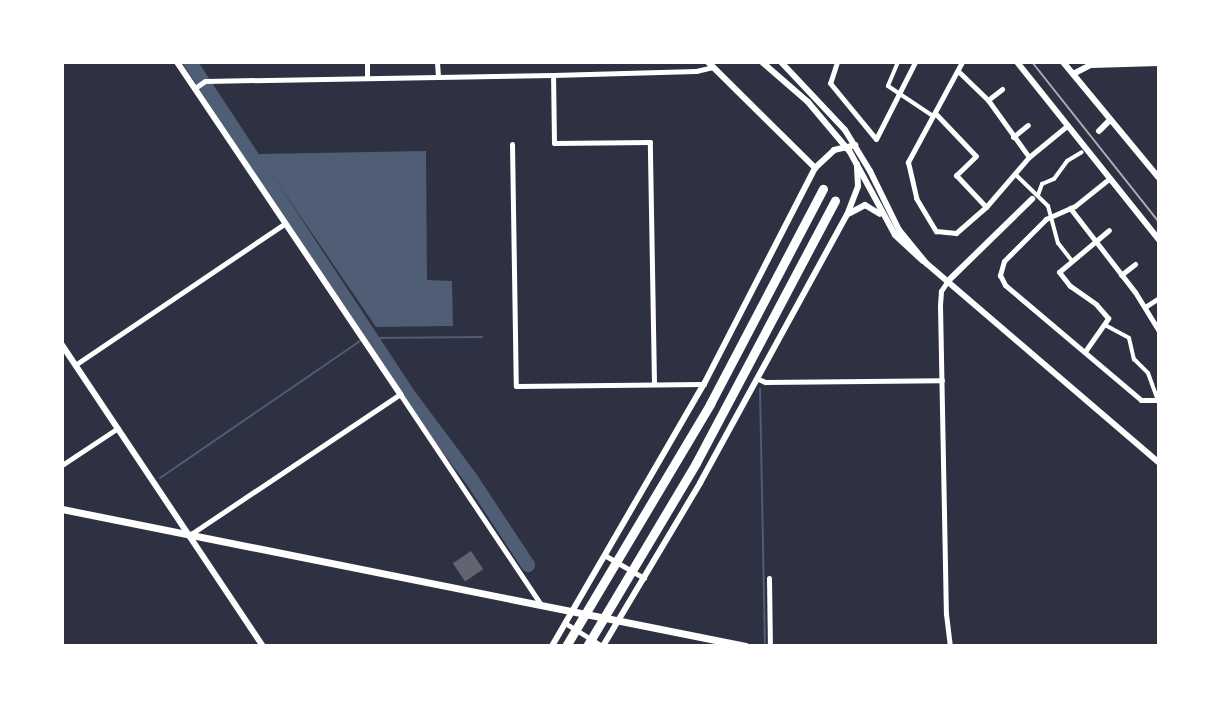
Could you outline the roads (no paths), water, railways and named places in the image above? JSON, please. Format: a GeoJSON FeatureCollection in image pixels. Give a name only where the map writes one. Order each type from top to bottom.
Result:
{"type":"FeatureCollection","features":[{"type":"Feature","properties":{"kind":"highway"},"geometry":{"type":"LineString","coordinates":[[566,646],[651,508],[753,325],[823,189]]}},
{"type":"Feature","properties":{"kind":"highway"},"geometry":{"type":"LineString","coordinates":[[587,646],[768,332],[835,201]]}},
{"type":"Feature","properties":{"kind":"main road"},"geometry":{"type":"LineString","coordinates":[[62,509],[745,646]]}},
{"type":"Feature","properties":{"kind":"street"},"geometry":{"type":"LineString","coordinates":[[177,62],[200,84],[284,224],[541,605]]}},
{"type":"Feature","properties":{"kind":"street"},"geometry":{"type":"LineString","coordinates":[[367,62],[367,78]]}},
{"type":"Feature","properties":{"kind":"street"},"geometry":{"type":"LineString","coordinates":[[437,62],[438,77]]}},
{"type":"Feature","properties":{"kind":"street"},"geometry":{"type":"LineString","coordinates":[[624,62],[624,73]]}},
{"type":"Feature","properties":{"kind":"street"},"geometry":{"type":"LineString","coordinates":[[762,62],[808,102],[845,146],[907,249],[1159,463]]}},
{"type":"Feature","properties":{"kind":"street"},"geometry":{"type":"LineString","coordinates":[[781,62],[822,102],[855,145],[899,230],[926,263]]}},
{"type":"Feature","properties":{"kind":"street"},"geometry":{"type":"LineString","coordinates":[[837,62],[830,83],[872,137],[880,136],[915,62]]}},
{"type":"Feature","properties":{"kind":"street"},"geometry":{"type":"LineString","coordinates":[[898,62],[895,76],[888,86],[934,115],[976,156],[956,175],[986,207]]}},
{"type":"Feature","properties":{"kind":"street"},"geometry":{"type":"LineString","coordinates":[[962,62],[908,162],[916,198],[931,226],[939,233],[956,233],[986,207],[1029,157],[1068,125]]}},
{"type":"Feature","properties":{"kind":"street"},"geometry":{"type":"LineString","coordinates":[[1017,62],[1159,240]]}},
{"type":"Feature","properties":{"kind":"street"},"geometry":{"type":"LineString","coordinates":[[1063,62],[1159,178]]}},
{"type":"Feature","properties":{"kind":"street"},"geometry":{"type":"LineString","coordinates":[[1073,74],[1091,65],[1159,63]]}},
{"type":"Feature","properties":{"kind":"street"},"geometry":{"type":"LineString","coordinates":[[200,84],[707,71],[710,65],[815,168]]}},
{"type":"Feature","properties":{"kind":"street"},"geometry":{"type":"LineString","coordinates":[[958,71],[988,100],[1029,157]]}},
{"type":"Feature","properties":{"kind":"street"},"geometry":{"type":"LineString","coordinates":[[553,75],[554,143],[650,142],[654,383]]}},
{"type":"Feature","properties":{"kind":"street"},"geometry":{"type":"LineString","coordinates":[[988,100],[1002,89]]}},
{"type":"Feature","properties":{"kind":"street"},"geometry":{"type":"LineString","coordinates":[[1099,131],[1110,120]]}},
{"type":"Feature","properties":{"kind":"street"},"geometry":{"type":"LineString","coordinates":[[1013,137],[1028,125]]}},
{"type":"Feature","properties":{"kind":"street"},"geometry":{"type":"LineString","coordinates":[[512,144],[516,386],[704,384]]}},
{"type":"Feature","properties":{"kind":"street"},"geometry":{"type":"LineString","coordinates":[[552,646],[704,384],[815,168],[834,150],[855,145]]}},
{"type":"Feature","properties":{"kind":"street"},"geometry":{"type":"LineString","coordinates":[[565,623],[602,646],[619,620],[758,379],[847,215],[858,186],[855,145]]}},
{"type":"Feature","properties":{"kind":"street"},"geometry":{"type":"LineString","coordinates":[[950,646],[946,614],[941,291],[1035,197],[1042,184],[1058,176],[1067,161],[1082,152]]}},
{"type":"Feature","properties":{"kind":"street"},"geometry":{"type":"LineString","coordinates":[[1015,174],[1035,197],[1048,206],[1058,243],[1072,261]]}},
{"type":"Feature","properties":{"kind":"street"},"geometry":{"type":"LineString","coordinates":[[1105,325],[1129,338],[1134,359],[1148,373],[1159,401],[1141,400],[1086,350],[1005,285],[1000,275],[1004,261],[1050,215],[1070,208],[1110,178]]}},
{"type":"Feature","properties":{"kind":"street"},"geometry":{"type":"LineString","coordinates":[[847,215],[856,207],[869,205],[891,227]]}},
{"type":"Feature","properties":{"kind":"street"},"geometry":{"type":"LineString","coordinates":[[1070,208],[1158,327]]}},
{"type":"Feature","properties":{"kind":"street"},"geometry":{"type":"LineString","coordinates":[[75,365],[284,224]]}},
{"type":"Feature","properties":{"kind":"street"},"geometry":{"type":"LineString","coordinates":[[1086,350],[1105,325],[1107,315],[1076,292],[1059,272],[1109,230]]}},
{"type":"Feature","properties":{"kind":"street"},"geometry":{"type":"LineString","coordinates":[[1121,275],[1135,264]]}},
{"type":"Feature","properties":{"kind":"street"},"geometry":{"type":"LineString","coordinates":[[1145,307],[1159,298]]}},
{"type":"Feature","properties":{"kind":"street"},"geometry":{"type":"LineString","coordinates":[[62,345],[263,646]]}},
{"type":"Feature","properties":{"kind":"street"},"geometry":{"type":"LineString","coordinates":[[758,379],[765,382],[942,380]]}},
{"type":"Feature","properties":{"kind":"street"},"geometry":{"type":"LineString","coordinates":[[189,535],[400,394]]}},
{"type":"Feature","properties":{"kind":"street"},"geometry":{"type":"LineString","coordinates":[[62,465],[118,428]]}},
{"type":"Feature","properties":{"kind":"street"},"geometry":{"type":"LineString","coordinates":[[606,556],[644,578]]}},
{"type":"Feature","properties":{"kind":"street"},"geometry":{"type":"LineString","coordinates":[[769,578],[770,646]]}},
{"type":"Feature","properties":{"kind":"water"},"geometry":{"type":"Polygon","coordinates":[[[426,151],[427,280],[452,281],[453,326],[376,327],[258,154],[426,151]]]}},
{"type":"Feature","properties":{"kind":"waterway"},"geometry":{"type":"LineString","coordinates":[[190,62],[408,394],[472,480],[528,565]]}},
{"type":"Feature","properties":{"kind":"waterway"},"geometry":{"type":"LineString","coordinates":[[371,338],[482,337]]}},
{"type":"Feature","properties":{"kind":"waterway"},"geometry":{"type":"LineString","coordinates":[[160,478],[360,341]]}},
{"type":"Feature","properties":{"kind":"waterway"},"geometry":{"type":"LineString","coordinates":[[760,389],[765,643]]}},
{"type":"Feature","properties":{"kind":"railway"},"geometry":{"type":"LineString","coordinates":[[1032,62],[1159,222]]}}]}
